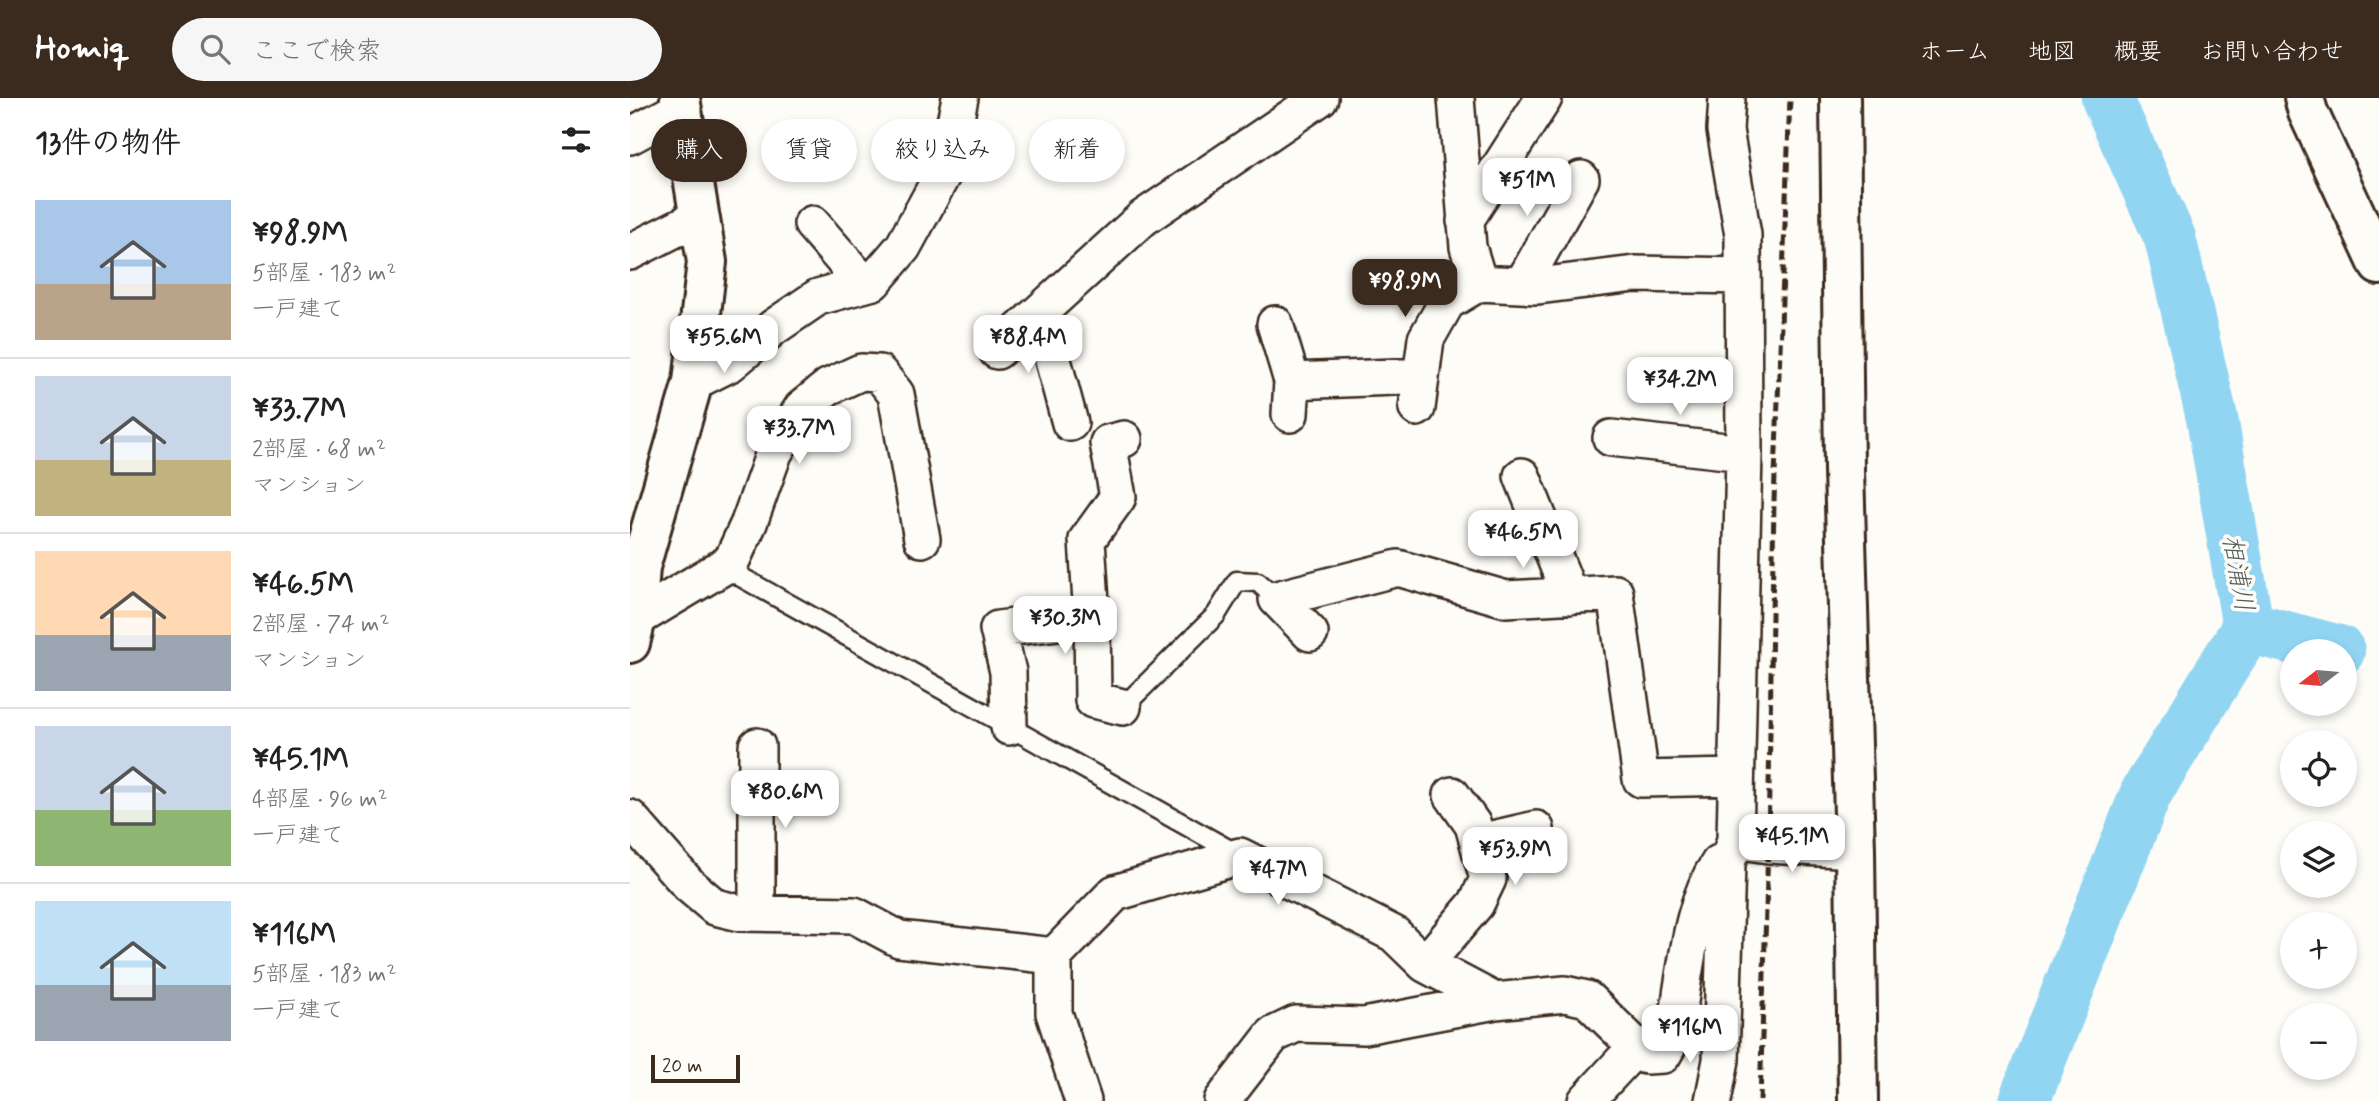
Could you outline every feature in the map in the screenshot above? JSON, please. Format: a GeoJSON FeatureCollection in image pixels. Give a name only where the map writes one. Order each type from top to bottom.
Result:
{"type":"FeatureCollection","features":[{"type":"Feature","properties":{"kind":"main road"},"geometry":{"type":"LineString","coordinates":[[1840,98],[1843,470],[1855,850],[1858,1101]]}},
{"type":"Feature","properties":{"kind":"main road"},"geometry":{"type":"LineString","coordinates":[[2304,98],[2379,265]]}},
{"type":"Feature","properties":{"kind":"main road"},"geometry":{"type":"LineString","coordinates":[[633,631],[640,567],[693,382],[707,262],[681,103]]}},
{"type":"Feature","properties":{"kind":"street"},"geometry":{"type":"LineString","coordinates":[[693,382],[731,363],[774,327],[818,297],[873,282],[903,247],[945,170],[960,98]]}},
{"type":"Feature","properties":{"kind":"street"},"geometry":{"type":"LineString","coordinates":[[997,351],[1143,219],[1320,98]]}},
{"type":"Feature","properties":{"kind":"street"},"geometry":{"type":"LineString","coordinates":[[1456,98],[1468,247],[1479,283]]}},
{"type":"Feature","properties":{"kind":"street"},"geometry":{"type":"LineString","coordinates":[[1465,221],[1544,98]]}},
{"type":"Feature","properties":{"kind":"street"},"geometry":{"type":"LineString","coordinates":[[1713,1101],[1721,1060],[1727,863],[1735,840],[1744,453],[1743,235],[1725,130],[1727,98]]}},
{"type":"Feature","properties":{"kind":"street"},"geometry":{"type":"LineString","coordinates":[[630,136],[681,103]]}},
{"type":"Feature","properties":{"kind":"street"},"geometry":{"type":"LineString","coordinates":[[1522,285],[1581,179]]}},
{"type":"Feature","properties":{"kind":"street"},"geometry":{"type":"LineString","coordinates":[[630,252],[699,217]]}},
{"type":"Feature","properties":{"kind":"street"},"geometry":{"type":"LineString","coordinates":[[812,225],[864,284]]}},
{"type":"Feature","properties":{"kind":"street"},"geometry":{"type":"LineString","coordinates":[[1275,324],[1291,398],[1419,392],[1426,339],[1447,302],[1479,283],[1538,286],[1636,274],[1744,276]]}},
{"type":"Feature","properties":{"kind":"street"},"geometry":{"type":"LineString","coordinates":[[1040,312],[1070,423]]}},
{"type":"Feature","properties":{"kind":"street"},"geometry":{"type":"LineString","coordinates":[[633,631],[731,562],[749,523],[774,453],[802,408],[828,387],[861,372],[879,373],[895,394],[922,540]]}},
{"type":"Feature","properties":{"kind":"street"},"geometry":{"type":"LineString","coordinates":[[1611,438],[1744,453]]}},
{"type":"Feature","properties":{"kind":"street"},"geometry":{"type":"LineString","coordinates":[[1123,707],[1093,700],[1087,540],[1118,497],[1108,443],[1124,439]]}},
{"type":"Feature","properties":{"kind":"street"},"geometry":{"type":"LineString","coordinates":[[1522,476],[1570,596]]}},
{"type":"Feature","properties":{"kind":"street"},"geometry":{"type":"LineString","coordinates":[[1108,511],[1143,513]]}},
{"type":"Feature","properties":{"kind":"street"},"geometry":{"type":"LineString","coordinates":[[1310,633],[1277,599],[1398,568],[1506,599],[1615,593],[1641,779],[1736,777]]}},
{"type":"Feature","properties":{"kind":"street"},"geometry":{"type":"LineString","coordinates":[[1009,727],[1008,673],[998,629],[1092,618]]}},
{"type":"Feature","properties":{"kind":"street"},"geometry":{"type":"LineString","coordinates":[[757,746],[743,806],[757,913]]}},
{"type":"Feature","properties":{"kind":"street"},"geometry":{"type":"LineString","coordinates":[[1425,964],[1476,904],[1488,879],[1473,825],[1452,795]]}},
{"type":"Feature","properties":{"kind":"street"},"geometry":{"type":"LineString","coordinates":[[630,818],[689,885],[715,907],[740,913],[854,915],[899,939],[1054,956]]}},
{"type":"Feature","properties":{"kind":"street"},"geometry":{"type":"LineString","coordinates":[[1479,842],[1536,828]]}},
{"type":"Feature","properties":{"kind":"street"},"geometry":{"type":"LineString","coordinates":[[1735,840],[1768,845],[1855,850]]}},
{"type":"Feature","properties":{"kind":"street"},"geometry":{"type":"LineString","coordinates":[[1222,1101],[1273,1035],[1296,1024],[1364,1026],[1495,1001],[1566,994],[1587,999],[1646,1056],[1663,1055],[1674,1037],[1691,934],[1710,876],[1735,840]]}},
{"type":"Feature","properties":{"kind":"street"},"geometry":{"type":"LineString","coordinates":[[1083,1101],[1054,1013],[1054,956],[1115,893],[1240,856],[1394,934],[1425,964],[1495,1001]]}},
{"type":"Feature","properties":{"kind":"street"},"geometry":{"type":"LineString","coordinates":[[1586,1101],[1636,1047]]}},
{"type":"Feature","properties":{"kind":"lane"},"geometry":{"type":"LineString","coordinates":[[723,566],[1240,856]]}},
{"type":"Feature","properties":{"kind":"lane"},"geometry":{"type":"LineString","coordinates":[[1123,707],[1216,615],[1237,581],[1258,582],[1277,599]]}},
{"type":"Feature","properties":{"kind":"waterway","name":"相浦川"},"geometry":{"type":"LineString","coordinates":[[2024,1101],[2146,793],[2248,627],[2212,418],[2170,238],[2107,98]]}},
{"type":"Feature","properties":{"kind":"waterway"},"geometry":{"type":"LineString","coordinates":[[2248,627],[2294,639]]}},
{"type":"Feature","properties":{"kind":"railway"},"geometry":{"type":"LineString","coordinates":[[1760,1101],[1774,501],[1790,98]]}}]}
